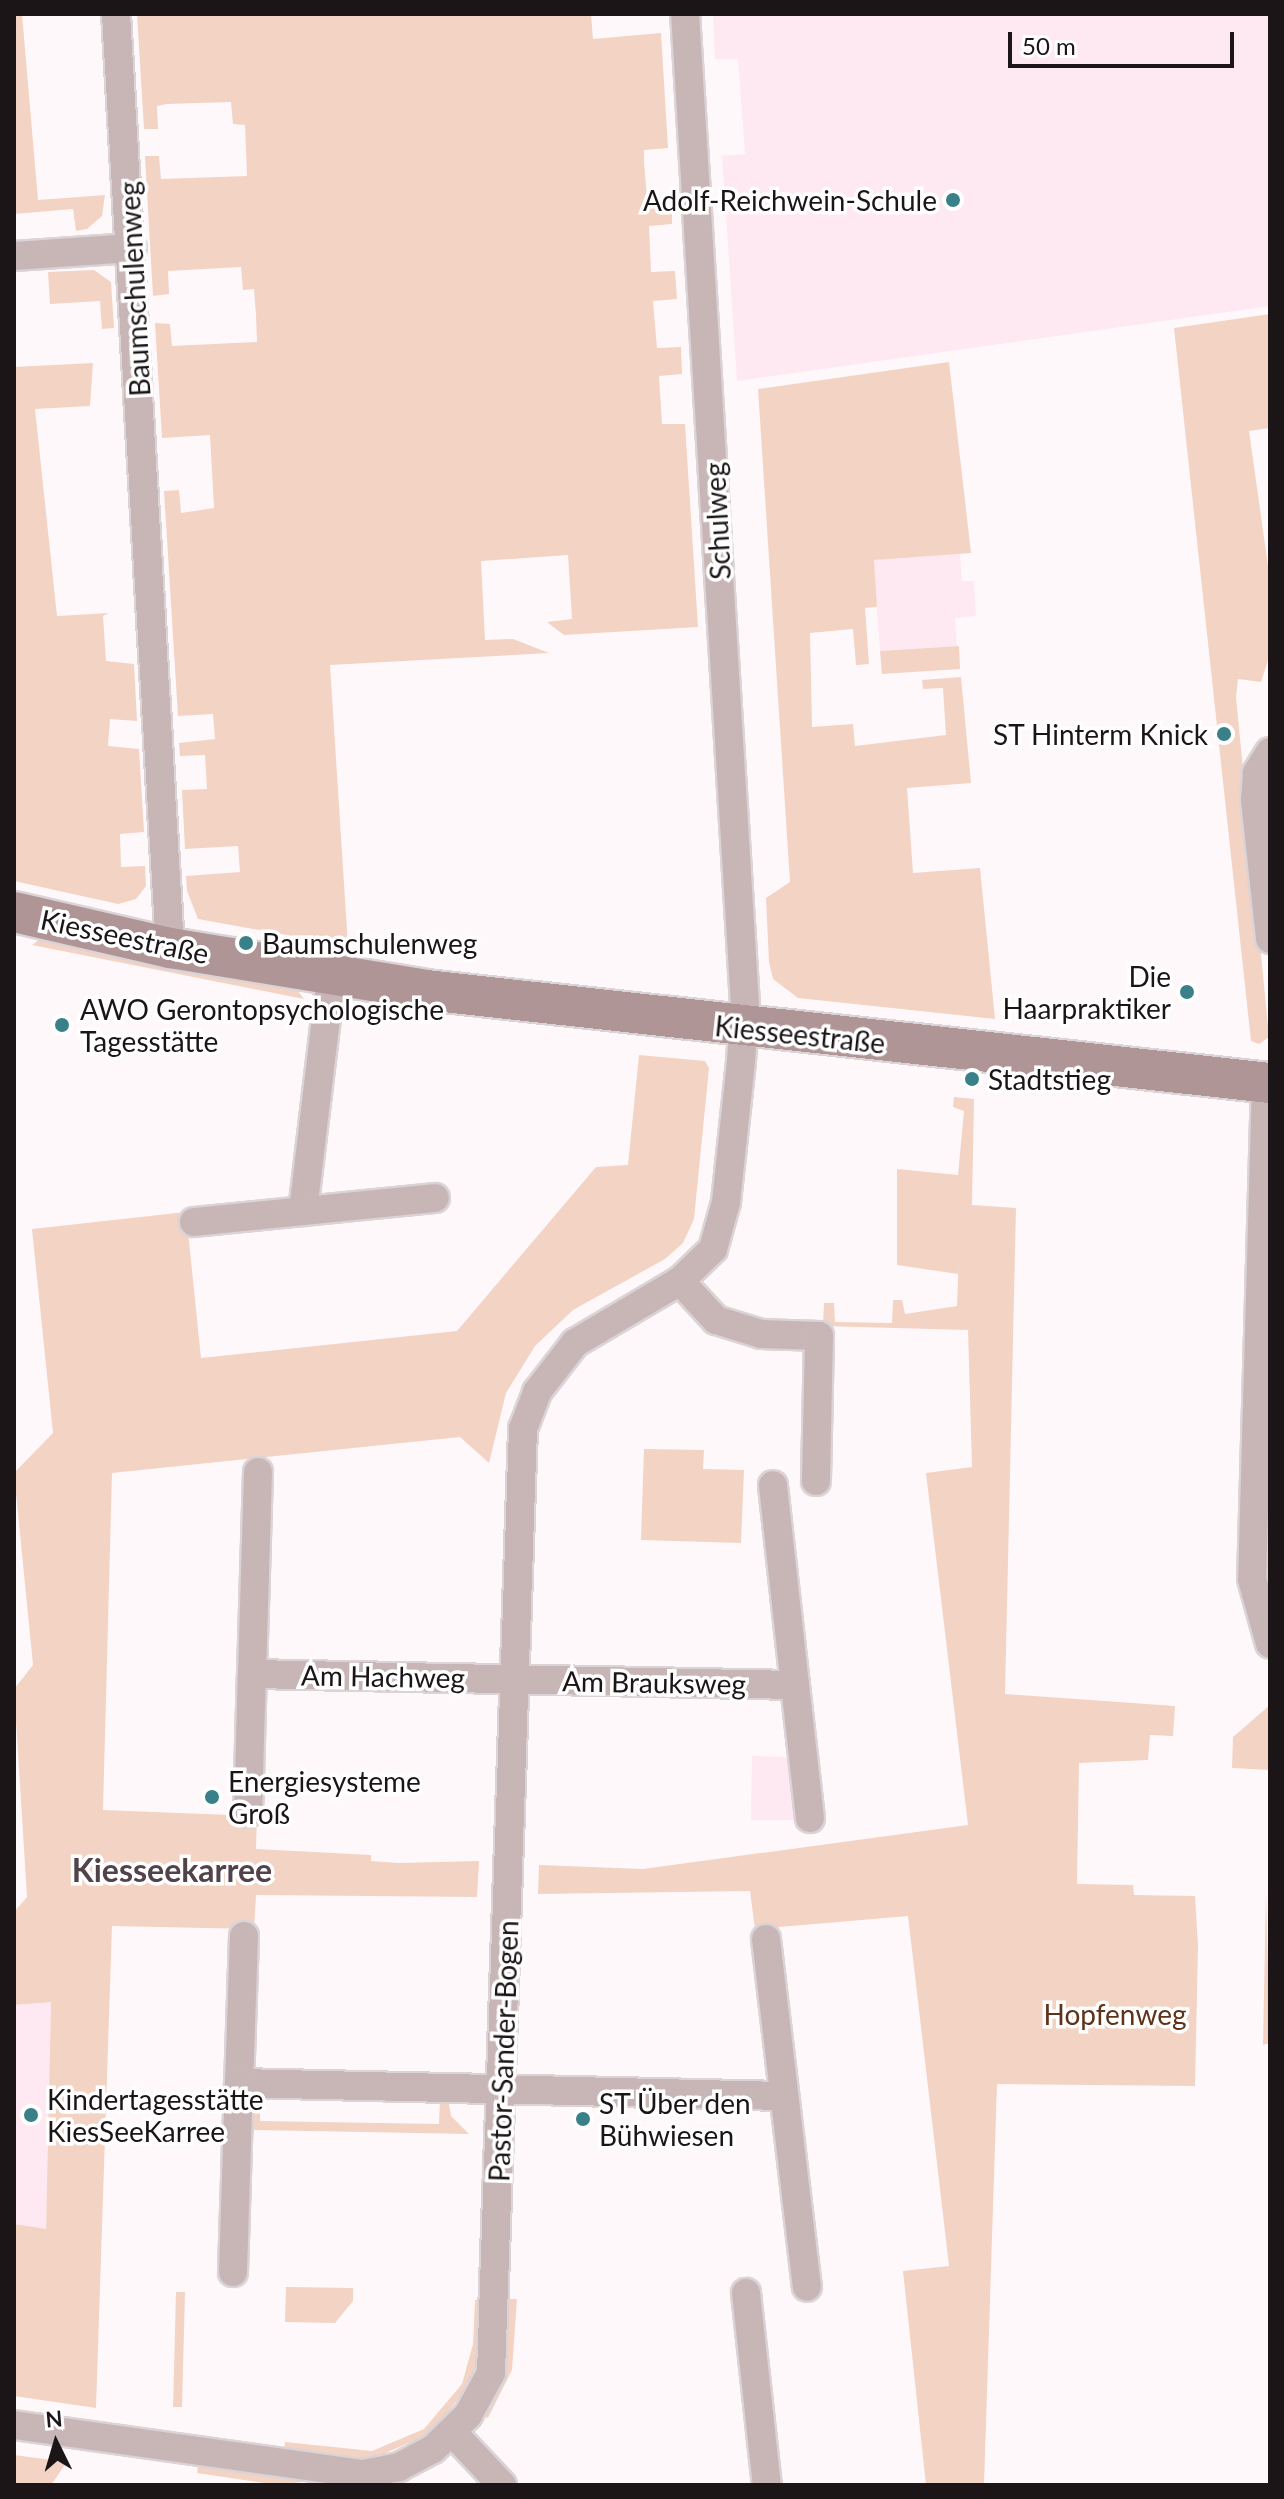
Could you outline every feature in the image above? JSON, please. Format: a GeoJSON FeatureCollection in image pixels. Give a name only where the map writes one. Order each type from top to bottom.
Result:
{"type":"FeatureCollection","features":[{"type":"Feature","properties":{"kind":"street","name":"Baumschulenweg"},"geometry":{"type":"LineString","coordinates":[[116,14],[132,248],[170,948]]}},
{"type":"Feature","properties":{"kind":"street","name":"Schulweg"},"geometry":{"type":"LineString","coordinates":[[685,14],[743,1029]]}},
{"type":"Feature","properties":{"kind":"street"},"geometry":{"type":"LineString","coordinates":[[14,256],[132,248]]}},
{"type":"Feature","properties":{"kind":"street"},"geometry":{"type":"LineString","coordinates":[[1270,752],[1257,773],[1255,800],[1270,939]]}},
{"type":"Feature","properties":{"kind":"street","name":"Kiesseestraße"},"geometry":{"type":"LineString","coordinates":[[14,912],[170,948],[331,977],[743,1029],[1268,1082]]}},
{"type":"Feature","properties":{"kind":"street"},"geometry":{"type":"LineString","coordinates":[[303,1211],[331,977]]}},
{"type":"Feature","properties":{"kind":"street","name":"Pastor-Sander-Bogen"},"geometry":{"type":"LineString","coordinates":[[14,2425],[348,2479],[399,2467],[452,2432],[481,2395],[495,2349],[521,1450],[532,1402],[575,1343],[680,1281],[713,1249],[721,1229],[743,1029]]}},
{"type":"Feature","properties":{"kind":"street"},"geometry":{"type":"LineString","coordinates":[[1268,1082],[1252,1579],[1270,1644]]}},
{"type":"Feature","properties":{"kind":"street"},"geometry":{"type":"LineString","coordinates":[[194,1222],[435,1198]]}},
{"type":"Feature","properties":{"kind":"street"},"geometry":{"type":"LineString","coordinates":[[680,1281],[716,1320],[761,1334],[819,1336],[816,1481]]}},
{"type":"Feature","properties":{"kind":"street"},"geometry":{"type":"LineString","coordinates":[[248,1813],[258,1472]]}},
{"type":"Feature","properties":{"kind":"street"},"geometry":{"type":"LineString","coordinates":[[773,1485],[810,1818]]}},
{"type":"Feature","properties":{"kind":"street","name":"Am Hachweg"},"geometry":{"type":"LineString","coordinates":[[252,1674],[514,1679]]}},
{"type":"Feature","properties":{"kind":"street","name":"Am Brauksweg"},"geometry":{"type":"LineString","coordinates":[[514,1679],[795,1685]]}},
{"type":"Feature","properties":{"kind":"street"},"geometry":{"type":"LineString","coordinates":[[233,2272],[244,1936]]}},
{"type":"Feature","properties":{"kind":"street"},"geometry":{"type":"LineString","coordinates":[[766,1939],[807,2287]]}},
{"type":"Feature","properties":{"kind":"street"},"geometry":{"type":"LineString","coordinates":[[239,2083],[784,2096]]}},
{"type":"Feature","properties":{"kind":"street"},"geometry":{"type":"LineString","coordinates":[[746,2293],[767,2485]]}},
{"type":"Feature","properties":{"kind":"street"},"geometry":{"type":"LineString","coordinates":[[452,2432],[502,2485]]}},
{"type":"Feature","properties":{"kind":"shaded area","name":"Adolf-Reichwein-Schule"},"geometry":{"type":"Polygon","coordinates":[[[713,14],[1270,14],[1270,306],[737,381],[722,156],[745,154],[738,59],[715,59],[713,14]]]}},
{"type":"Feature","properties":{"kind":"shaded area"},"geometry":{"type":"Polygon","coordinates":[[[960,553],[962,581],[974,581],[976,616],[955,618],[957,646],[880,651],[873,560],[960,553]]]}},
{"type":"Feature","properties":{"kind":"shaded area"},"geometry":{"type":"Polygon","coordinates":[[[752,1756],[795,1757],[800,1820],[751,1820],[752,1756]]]}},
{"type":"Feature","properties":{"kind":"shaded area","name":"Kindertagesstätte KiesSeeKarree"},"geometry":{"type":"Polygon","coordinates":[[[51,2001],[46,2230],[14,2224],[14,2005],[51,2001]]]}},
{"type":"Feature","properties":{"kind":"green space"},"geometry":{"type":"Polygon","coordinates":[[[14,14],[22,14],[38,200],[105,195],[102,216],[87,229],[76,231],[73,209],[14,214],[14,14]]]}},
{"type":"Feature","properties":{"kind":"green space"},"geometry":{"type":"Polygon","coordinates":[[[137,14],[591,14],[593,39],[661,33],[668,148],[644,150],[644,162],[647,198],[672,196],[672,224],[649,226],[651,272],[675,271],[677,299],[653,301],[657,348],[681,347],[682,374],[659,376],[662,424],[685,424],[698,627],[564,635],[547,622],[572,619],[568,555],[481,561],[485,640],[513,639],[549,653],[330,665],[348,946],[198,919],[187,891],[186,876],[240,872],[238,846],[185,849],[182,790],[207,789],[205,755],[180,756],[179,743],[215,739],[213,714],[178,716],[164,491],[179,490],[181,513],[214,508],[210,435],[162,438],[155,323],[170,324],[172,346],[257,342],[256,315],[254,289],[243,290],[241,267],[168,271],[169,294],[153,296],[145,156],[159,156],[161,179],[247,176],[245,125],[233,124],[231,102],[167,104],[157,106],[158,129],[144,129],[137,14]]]}},
{"type":"Feature","properties":{"kind":"green space"},"geometry":{"type":"Polygon","coordinates":[[[94,270],[111,282],[114,328],[102,329],[100,301],[50,304],[48,272],[94,270]]]}},
{"type":"Feature","properties":{"kind":"green space"},"geometry":{"type":"Polygon","coordinates":[[[1270,314],[1270,428],[1249,431],[1270,580],[1270,654],[1261,682],[1238,679],[1236,697],[1269,1037],[1259,1044],[1251,1041],[1174,328],[1270,314]]]}},
{"type":"Feature","properties":{"kind":"green space"},"geometry":{"type":"Polygon","coordinates":[[[949,362],[971,553],[874,560],[877,607],[865,608],[869,664],[856,665],[853,629],[810,633],[812,727],[853,724],[855,746],[946,735],[943,688],[923,689],[922,680],[961,677],[971,783],[907,788],[913,873],[980,868],[995,1019],[798,998],[773,979],[769,962],[766,898],[790,882],[758,389],[949,362]]]}},
{"type":"Feature","properties":{"kind":"green space"},"geometry":{"type":"Polygon","coordinates":[[[93,363],[90,406],[35,409],[57,616],[109,613],[103,616],[106,661],[134,664],[137,721],[110,719],[108,746],[139,749],[144,832],[120,834],[121,867],[145,866],[146,886],[136,899],[118,904],[14,881],[14,367],[93,363]]]}},
{"type":"Feature","properties":{"kind":"green space"},"geometry":{"type":"Polygon","coordinates":[[[959,646],[960,669],[882,674],[880,651],[959,646]]]}},
{"type":"Feature","properties":{"kind":"green space"},"geometry":{"type":"Polygon","coordinates":[[[44,936],[295,987],[304,999],[32,945],[44,936]]]}},
{"type":"Feature","properties":{"kind":"green space"},"geometry":{"type":"Polygon","coordinates":[[[639,1055],[705,1061],[709,1068],[694,1219],[683,1243],[665,1259],[573,1310],[535,1346],[506,1393],[489,1463],[460,1437],[112,1473],[103,1810],[257,1816],[256,1849],[371,1855],[371,1861],[398,1863],[479,1861],[477,1897],[256,1895],[254,1929],[112,1926],[96,2408],[14,2396],[14,2224],[46,2229],[51,2002],[14,2005],[14,1912],[27,1897],[14,1689],[33,1665],[14,1473],[53,1433],[32,1229],[186,1212],[201,1358],[457,1331],[596,1167],[628,1165],[639,1055]]]}},
{"type":"Feature","properties":{"kind":"green space","name":"Hopfenweg"},"geometry":{"type":"Polygon","coordinates":[[[954,1097],[974,1099],[972,1205],[1016,1208],[1005,1694],[1175,1706],[1173,1736],[1150,1735],[1148,1760],[1079,1763],[1077,1884],[1133,1885],[1134,1895],[1195,1896],[1198,1946],[1195,2086],[997,2084],[984,2485],[926,2485],[903,2271],[949,2266],[908,1916],[755,1929],[750,1891],[538,1894],[539,1865],[643,1869],[968,1825],[926,1473],[972,1467],[968,1330],[823,1326],[824,1303],[834,1303],[835,1322],[892,1323],[893,1300],[902,1300],[905,1314],[957,1306],[959,1250],[958,1274],[897,1265],[897,1169],[958,1175],[964,1111],[953,1107],[954,1097]]]}},
{"type":"Feature","properties":{"kind":"green space"},"geometry":{"type":"Polygon","coordinates":[[[644,1449],[704,1450],[703,1469],[744,1470],[741,1543],[641,1540],[644,1449]]]}},
{"type":"Feature","properties":{"kind":"green space"},"geometry":{"type":"Polygon","coordinates":[[[1270,1705],[1270,1770],[1232,1768],[1233,1737],[1270,1705]]]}},
{"type":"Feature","properties":{"kind":"green space"},"geometry":{"type":"Polygon","coordinates":[[[1266,1892],[1270,2043],[1263,2045],[1266,1892]]]}},
{"type":"Feature","properties":{"kind":"green space"},"geometry":{"type":"Polygon","coordinates":[[[448,2098],[451,2116],[469,2134],[249,2130],[250,2100],[260,2100],[260,2121],[439,2124],[440,2099],[448,2098]]]}},
{"type":"Feature","properties":{"kind":"green space"},"geometry":{"type":"Polygon","coordinates":[[[286,2287],[353,2288],[353,2301],[335,2323],[285,2322],[286,2287]]]}},
{"type":"Feature","properties":{"kind":"green space"},"geometry":{"type":"Polygon","coordinates":[[[176,2292],[185,2292],[182,2407],[173,2407],[176,2292]]]}},
{"type":"Feature","properties":{"kind":"green space"},"geometry":{"type":"Polygon","coordinates":[[[508,2299],[517,2299],[512,2370],[488,2418],[482,2415],[503,2372],[508,2299]]]}},
{"type":"Feature","properties":{"kind":"green space"},"geometry":{"type":"Polygon","coordinates":[[[475,2300],[483,2300],[474,2379],[431,2433],[372,2459],[284,2451],[285,2442],[372,2451],[424,2429],[462,2384],[473,2344],[475,2300]]]}},
{"type":"Feature","properties":{"kind":"green space"},"geometry":{"type":"Polygon","coordinates":[[[14,2455],[67,2462],[51,2485],[14,2485],[14,2455]]]}},
{"type":"Feature","properties":{"kind":"green space"},"geometry":{"type":"Polygon","coordinates":[[[198,2465],[310,2481],[278,2485],[197,2473],[198,2465]]]}},
{"type":"Feature","properties":{"kind":"place","name":"Adolf-Reichwein-Schule"},"geometry":{"type":"Point","coordinates":[953,200]}},
{"type":"Feature","properties":{"kind":"place","name":"ST Hinterm Knick"},"geometry":{"type":"Point","coordinates":[1224,734]}},
{"type":"Feature","properties":{"kind":"place","name":"Baumschulenweg"},"geometry":{"type":"Point","coordinates":[246,943]}},
{"type":"Feature","properties":{"kind":"place","name":"Die Haarpraktiker"},"geometry":{"type":"Point","coordinates":[1187,992]}},
{"type":"Feature","properties":{"kind":"place","name":"AWO Gerontopsychologische Tagesstätte"},"geometry":{"type":"Point","coordinates":[62,1025]}},
{"type":"Feature","properties":{"kind":"place","name":"Stadtstieg"},"geometry":{"type":"Point","coordinates":[972,1079]}},
{"type":"Feature","properties":{"kind":"place","name":"Energiesysteme Groß"},"geometry":{"type":"Point","coordinates":[212,1797]}},
{"type":"Feature","properties":{"kind":"place","name":"Kindertagesstätte KiesSeeKarree"},"geometry":{"type":"Point","coordinates":[31,2115]}},
{"type":"Feature","properties":{"kind":"place","name":"ST Über den Bühwiesen"},"geometry":{"type":"Point","coordinates":[583,2119]}},
{"type":"Feature","properties":{"kind":"district","name":"Kiesseekarree"},"geometry":{"type":"Point","coordinates":[172,1870]}}]}
